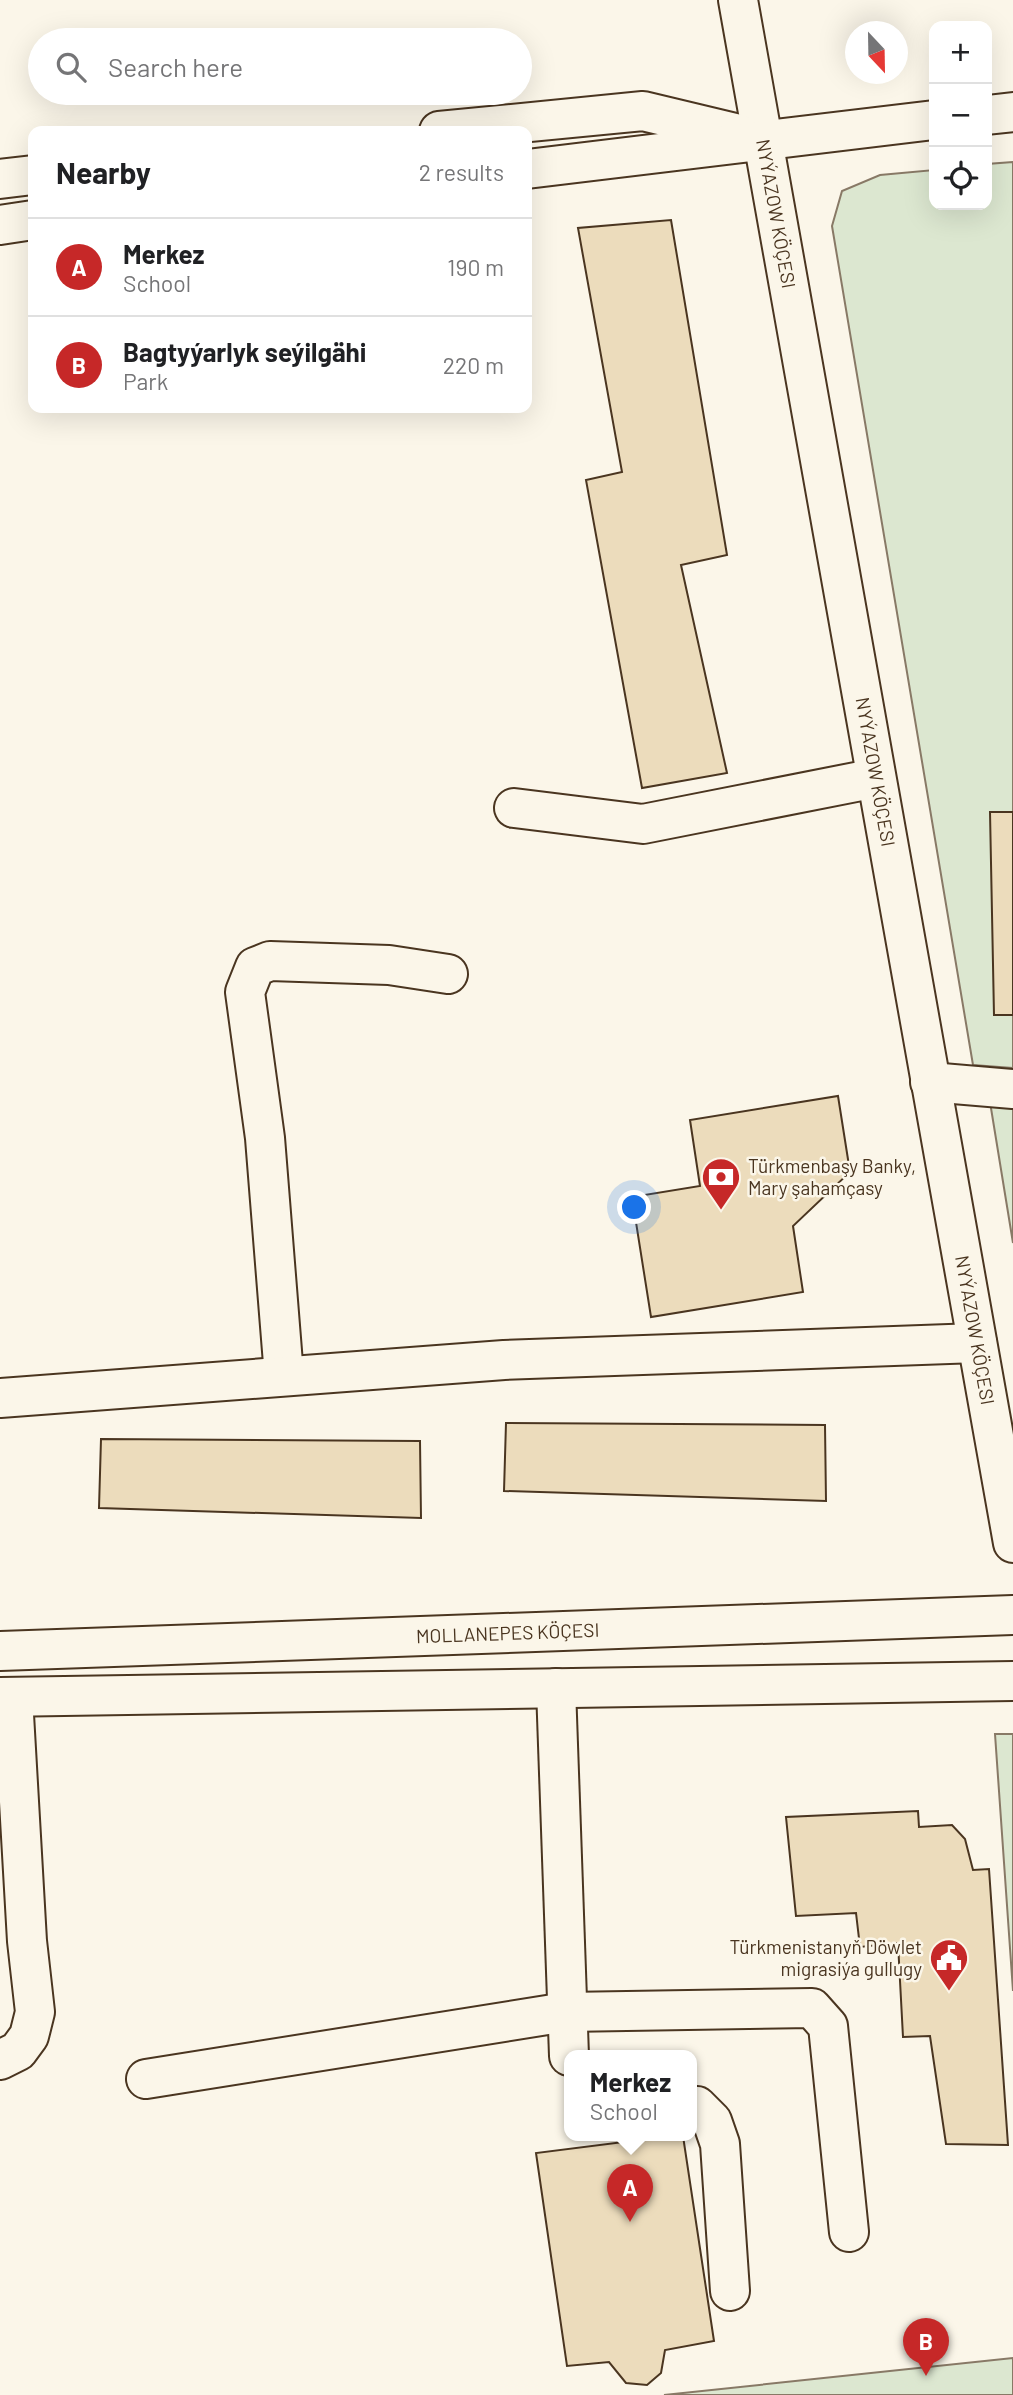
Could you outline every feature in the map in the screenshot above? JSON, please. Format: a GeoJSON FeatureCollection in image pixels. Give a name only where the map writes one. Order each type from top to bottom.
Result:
{"type":"FeatureCollection","features":[{"type":"Feature","properties":{"kind":"street","name":"NYÝAZOW KÖÇESI"},"geometry":{"type":"LineString","coordinates":[[738,0],[1013,1543]]}},
{"type":"Feature","properties":{"kind":"street"},"geometry":{"type":"LineString","coordinates":[[490,126],[643,111],[761,139]]}},
{"type":"Feature","properties":{"kind":"street"},"geometry":{"type":"LineString","coordinates":[[992,114],[1013,112]]}},
{"type":"Feature","properties":{"kind":"street"},"geometry":{"type":"LineString","coordinates":[[532,168],[929,121]]}},
{"type":"Feature","properties":{"kind":"street"},"geometry":{"type":"LineString","coordinates":[[0,178],[28,175]]}},
{"type":"Feature","properties":{"kind":"street"},"geometry":{"type":"LineString","coordinates":[[0,225],[28,221]]}},
{"type":"Feature","properties":{"kind":"street"},"geometry":{"type":"LineString","coordinates":[[514,808],[643,824],[876,778]]}},
{"type":"Feature","properties":{"kind":"street"},"geometry":{"type":"LineString","coordinates":[[284,1376],[265,1138],[245,992],[255,967],[270,961],[389,965],[448,974]]}},
{"type":"Feature","properties":{"kind":"street"},"geometry":{"type":"LineString","coordinates":[[930,1082],[1013,1089]]}},
{"type":"Feature","properties":{"kind":"street"},"geometry":{"type":"LineString","coordinates":[[0,1398],[503,1360],[977,1343]]}},
{"type":"Feature","properties":{"kind":"street","name":"MOLLANEPES KÖÇESI"},"geometry":{"type":"LineString","coordinates":[[0,1651],[1013,1615]]}},
{"type":"Feature","properties":{"kind":"street"},"geometry":{"type":"LineString","coordinates":[[0,2060],[18,2051],[29,2036],[35,2012],[7,1697],[1013,1681]]}},
{"type":"Feature","properties":{"kind":"street"},"geometry":{"type":"LineString","coordinates":[[556,1688],[569,2050]]}},
{"type":"Feature","properties":{"kind":"street"},"geometry":{"type":"LineString","coordinates":[[146,2079],[566,2012],[812,2008],[828,2026],[849,2232]]}},
{"type":"Feature","properties":{"kind":"street"},"geometry":{"type":"LineString","coordinates":[[697,2106],[712,2122],[720,2144],[730,2291]]}},
{"type":"Feature","properties":{"kind":"green space"},"geometry":{"type":"Polygon","coordinates":[[[1013,162],[1013,1068],[973,1065],[832,226],[842,191],[880,175],[929,170],[929,210],[992,210],[992,164],[1013,162]]]}},
{"type":"Feature","properties":{"kind":"green space"},"geometry":{"type":"Polygon","coordinates":[[[990,1102],[1013,1104],[1013,1243],[990,1102]]]}},
{"type":"Feature","properties":{"kind":"green space"},"geometry":{"type":"Polygon","coordinates":[[[995,1734],[1013,1734],[1013,1991],[995,1734]]]}},
{"type":"Feature","properties":{"kind":"green space"},"geometry":{"type":"Polygon","coordinates":[[[1013,2358],[1013,2395],[664,2395],[1013,2358]]]}},
{"type":"Feature","properties":{"kind":"building"},"geometry":{"type":"Polygon","coordinates":[[[671,220],[727,555],[681,565],[727,773],[642,788],[586,480],[622,472],[578,228],[671,220]]]}},
{"type":"Feature","properties":{"kind":"building"},"geometry":{"type":"Polygon","coordinates":[[[990,812],[1013,812],[1013,1015],[994,1015],[990,812]]]}},
{"type":"Feature","properties":{"kind":"building","name":"Türkmenbaşy Banky, Mary şahamçasy"},"geometry":{"type":"Polygon","coordinates":[[[838,1096],[850,1172],[793,1226],[803,1292],[651,1317],[632,1197],[700,1186],[690,1120],[838,1096]]]}},
{"type":"Feature","properties":{"kind":"building"},"geometry":{"type":"Polygon","coordinates":[[[506,1423],[825,1425],[826,1501],[504,1491],[506,1423]]]}},
{"type":"Feature","properties":{"kind":"building"},"geometry":{"type":"Polygon","coordinates":[[[101,1439],[420,1441],[421,1518],[99,1508],[101,1439]]]}},
{"type":"Feature","properties":{"kind":"building","name":"Türkmenistanyň Döwlet migrasiýa gullugy"},"geometry":{"type":"Polygon","coordinates":[[[918,1811],[919,1827],[952,1825],[965,1839],[973,1870],[989,1869],[1008,2145],[946,2144],[930,2036],[903,2037],[898,1943],[860,1947],[856,1913],[796,1916],[786,1817],[918,1811]]]}},
{"type":"Feature","properties":{"kind":"building"},"geometry":{"type":"Polygon","coordinates":[[[631,2141],[684,2141],[714,2341],[665,2350],[661,2373],[647,2385],[626,2383],[609,2362],[567,2366],[536,2153],[631,2141]]]}},
{"type":"Feature","properties":{"kind":"place","name":"Türkmenbaşy Banky, Mary şahamçasy"},"geometry":{"type":"Point","coordinates":[721,1211]}},
{"type":"Feature","properties":{"kind":"place","name":"Türkmenistanyň Döwlet migrasiýa gullugy"},"geometry":{"type":"Point","coordinates":[949,1992]}},
{"type":"Feature","properties":{"kind":"place","name":"Merkez"},"geometry":{"type":"Point","coordinates":[630,2222]}},
{"type":"Feature","properties":{"kind":"place","name":"Bagtyýarlyk seýilgähi"},"geometry":{"type":"Point","coordinates":[926,2376]}}]}
